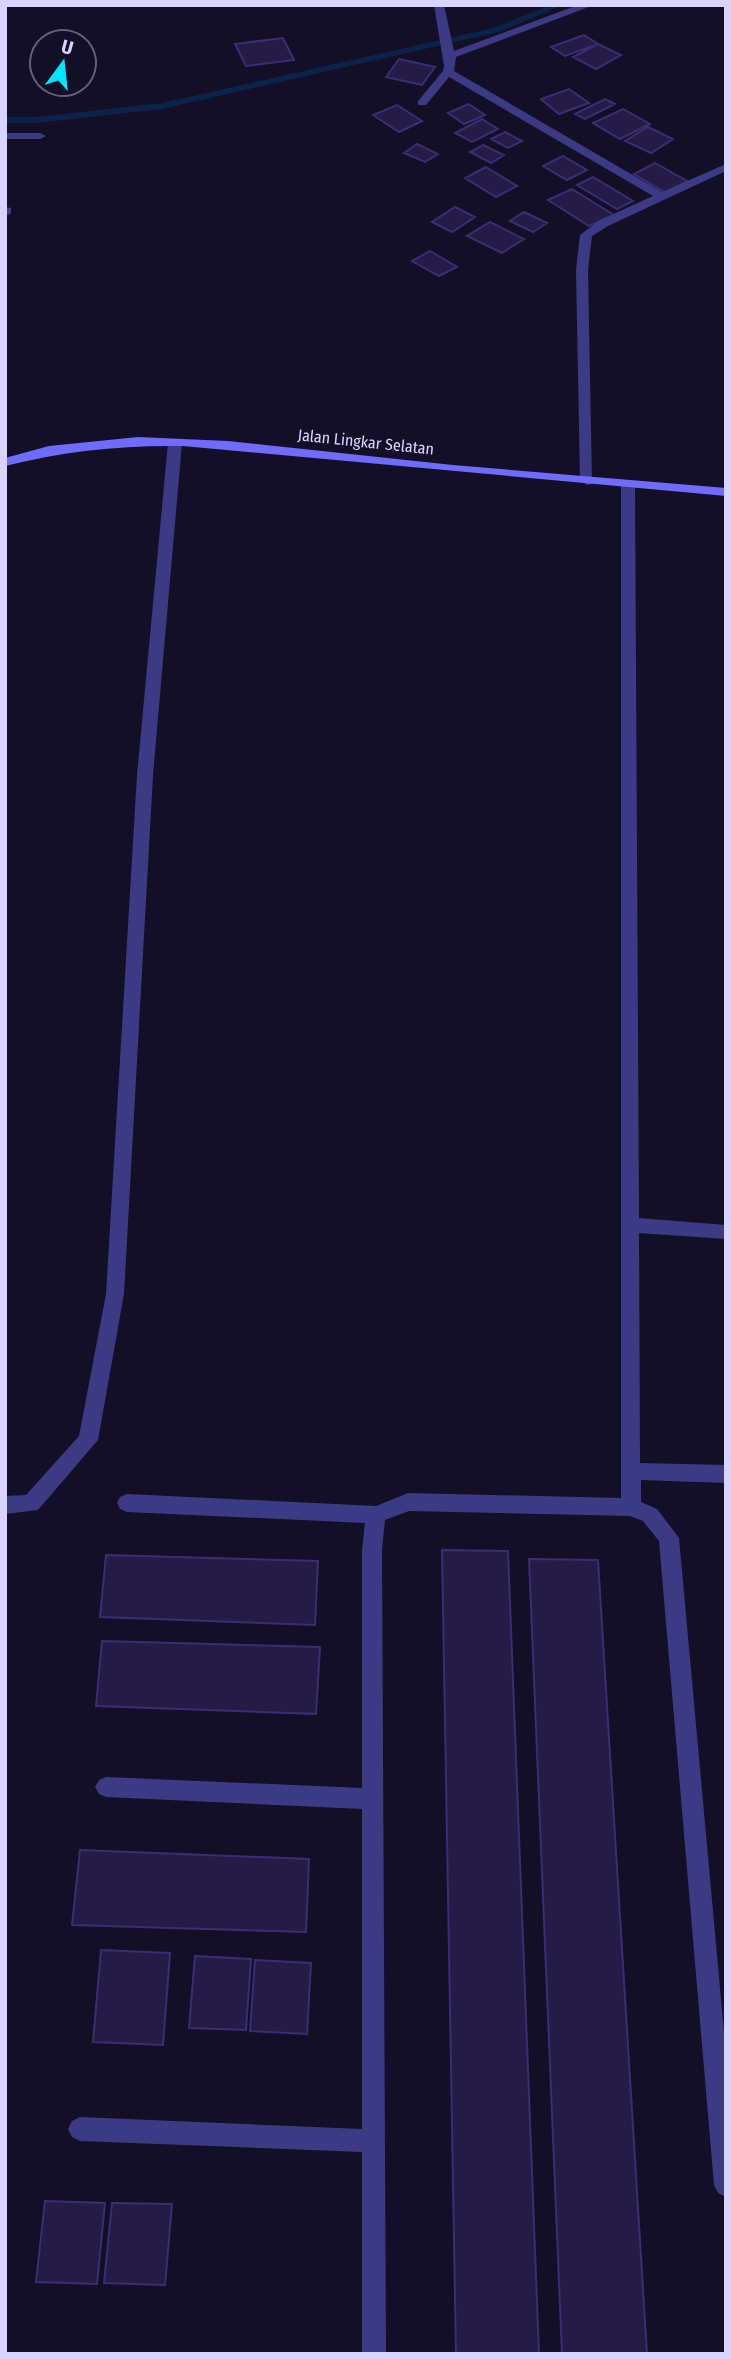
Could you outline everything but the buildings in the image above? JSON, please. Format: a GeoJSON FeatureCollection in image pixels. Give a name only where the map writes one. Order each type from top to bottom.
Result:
{"type":"FeatureCollection","features":[{"type":"Feature","properties":{"kind":"street"},"geometry":{"type":"LineString","coordinates":[[422,103],[448,72],[452,54],[444,39],[445,19],[439,5]]}},
{"type":"Feature","properties":{"kind":"street"},"geometry":{"type":"LineString","coordinates":[[452,54],[589,5]]}},
{"type":"Feature","properties":{"kind":"street"},"geometry":{"type":"LineString","coordinates":[[448,72],[663,197]]}},
{"type":"Feature","properties":{"kind":"street"},"geometry":{"type":"LineString","coordinates":[[5,136],[40,136]]}},
{"type":"Feature","properties":{"kind":"street"},"geometry":{"type":"LineString","coordinates":[[587,481],[582,270],[585,239],[593,228],[726,167]]}},
{"type":"Feature","properties":{"kind":"street","name":"Jalan Lingkar Selatan"},"geometry":{"type":"LineString","coordinates":[[5,462],[44,451],[103,441],[175,443],[726,492]]}},
{"type":"Feature","properties":{"kind":"street"},"geometry":{"type":"LineString","coordinates":[[5,1505],[31,1504],[88,1440],[114,1294],[145,775],[175,443]]}},
{"type":"Feature","properties":{"kind":"street"},"geometry":{"type":"LineString","coordinates":[[628,484],[631,1507]]}},
{"type":"Feature","properties":{"kind":"street"},"geometry":{"type":"LineString","coordinates":[[630,1225],[726,1232]]}},
{"type":"Feature","properties":{"kind":"street"},"geometry":{"type":"LineString","coordinates":[[631,1471],[726,1474]]}},
{"type":"Feature","properties":{"kind":"street"},"geometry":{"type":"LineString","coordinates":[[127,1503],[376,1515],[408,1502],[631,1507],[650,1515],[668,1538],[726,2185]]}},
{"type":"Feature","properties":{"kind":"street"},"geometry":{"type":"LineString","coordinates":[[374,2354],[372,1550],[376,1515]]}},
{"type":"Feature","properties":{"kind":"street"},"geometry":{"type":"LineString","coordinates":[[106,1787],[373,1798]]}},
{"type":"Feature","properties":{"kind":"street"},"geometry":{"type":"LineString","coordinates":[[80,2129],[373,2141]]}},
{"type":"Feature","properties":{"kind":"waterway"},"geometry":{"type":"LineString","coordinates":[[5,120],[37,120],[162,106],[496,30],[559,5]]}}]}
